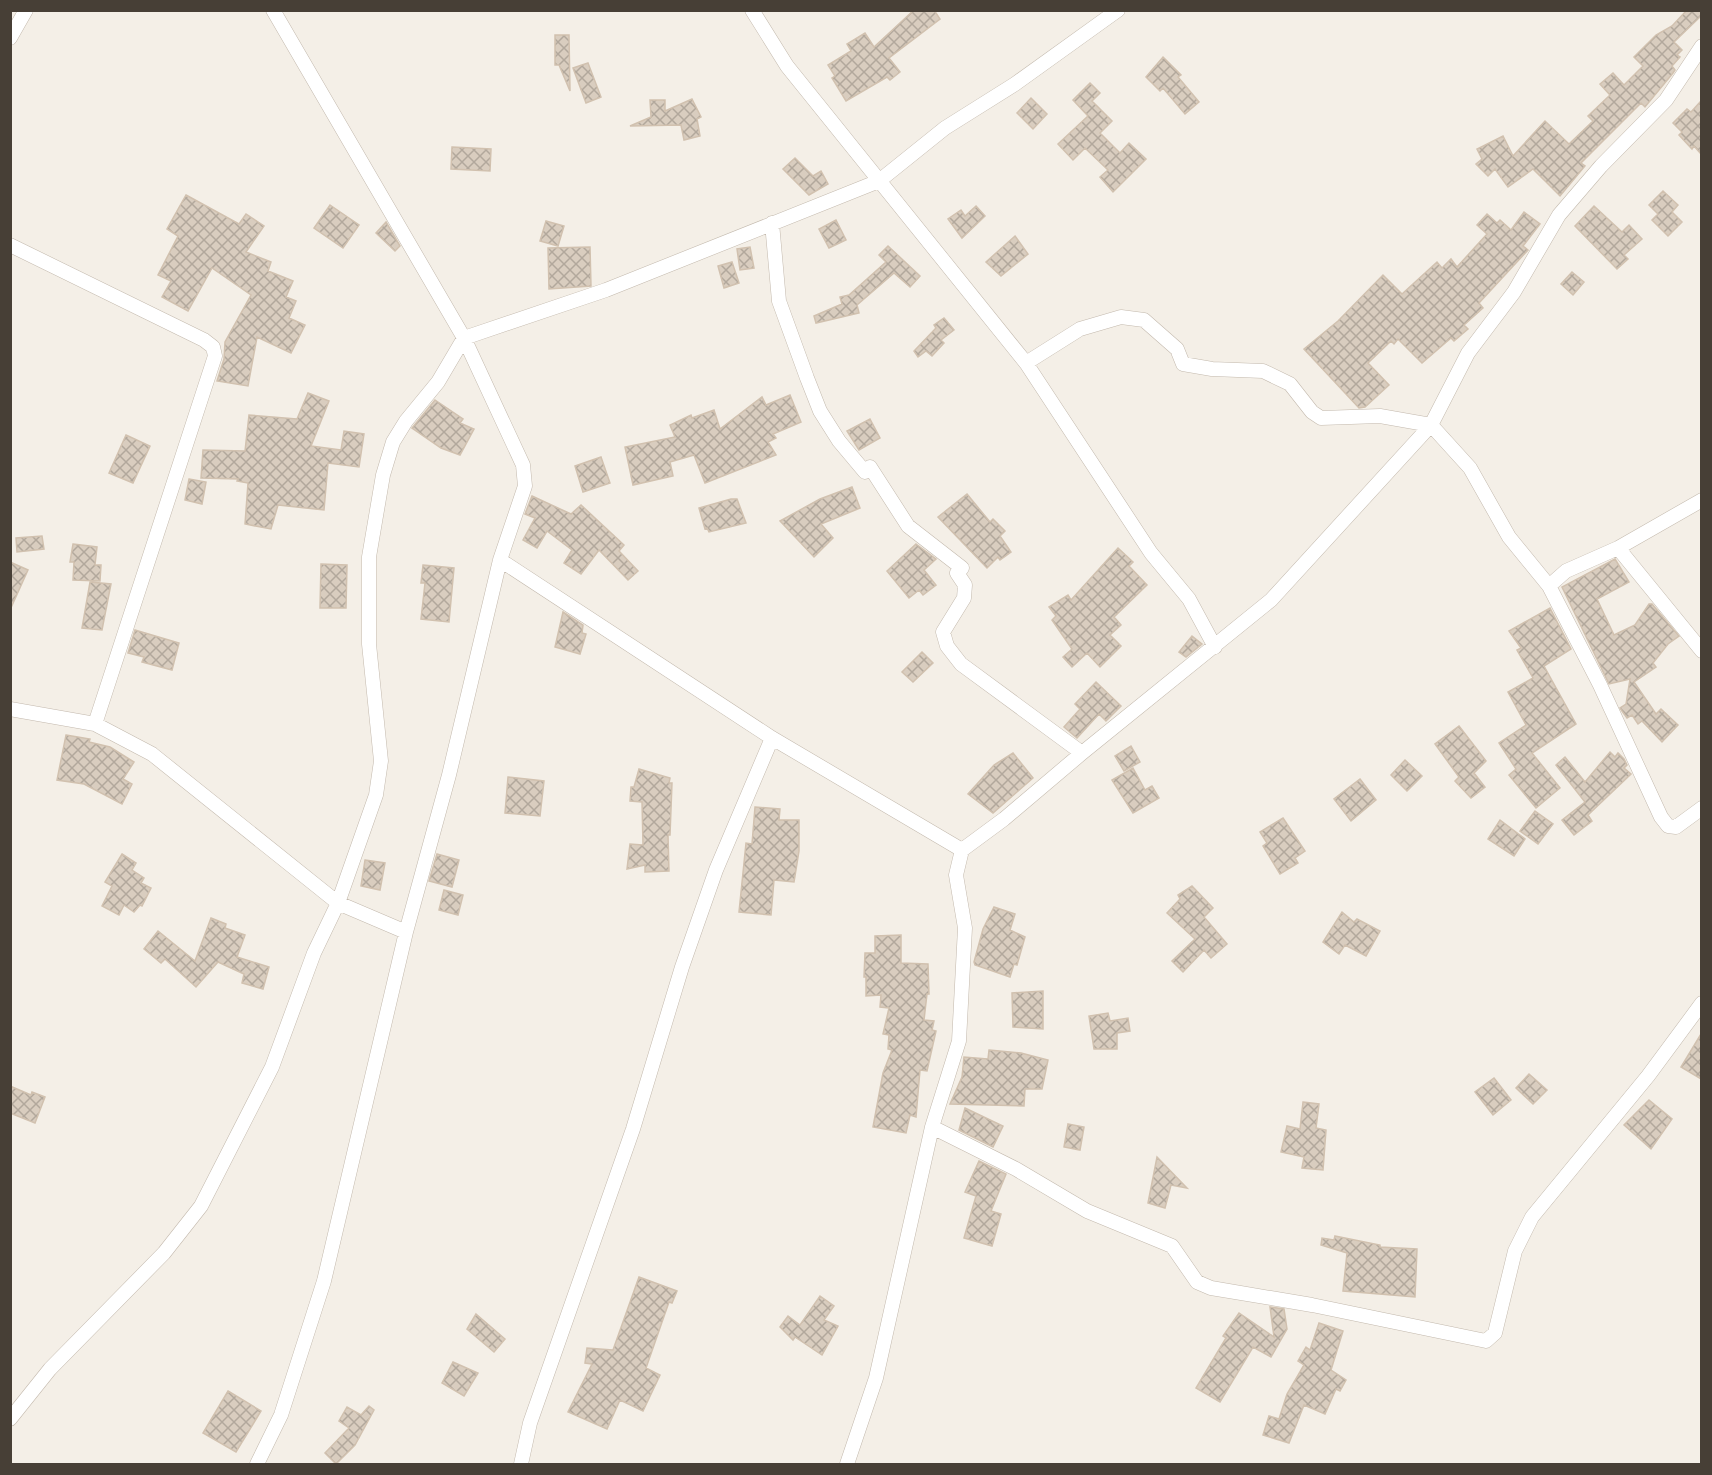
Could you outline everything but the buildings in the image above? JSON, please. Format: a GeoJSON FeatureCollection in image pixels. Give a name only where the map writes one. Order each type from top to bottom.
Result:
{"type":"FeatureCollection","features":[{"type":"Feature","properties":{"kind":"street"},"geometry":{"type":"LineString","coordinates":[[10,38],[26,10]]}},
{"type":"Feature","properties":{"kind":"street"},"geometry":{"type":"LineString","coordinates":[[257,1464],[281,1415],[324,1281],[405,932],[449,775],[500,560],[525,486],[526,476],[464,338],[273,10]]}},
{"type":"Feature","properties":{"kind":"street"},"geometry":{"type":"LineString","coordinates":[[752,10],[787,66],[1026,363],[1151,553],[1190,599],[1215,646]]}},
{"type":"Feature","properties":{"kind":"street"},"geometry":{"type":"LineString","coordinates":[[10,1419],[50,1369],[164,1253],[201,1206],[272,1067],[314,953],[338,903],[376,795],[381,761],[369,644],[369,557],[383,475],[393,441],[405,421],[438,382],[464,338],[606,290],[879,181],[945,128],[1016,84],[1118,10]]}},
{"type":"Feature","properties":{"kind":"street"},"geometry":{"type":"LineString","coordinates":[[847,1464],[876,1378],[932,1127],[959,1041],[965,928],[956,875],[962,850],[1005,819],[1082,753],[1271,600],[1431,425],[1468,353],[1514,292],[1559,215],[1601,166],[1666,100],[1701,46]]}},
{"type":"Feature","properties":{"kind":"street"},"geometry":{"type":"LineString","coordinates":[[772,223],[779,301],[820,411],[839,441],[865,472],[870,467],[908,525],[962,568],[957,573],[965,585],[964,598],[943,632],[946,646],[961,664],[1082,753]]}},
{"type":"Feature","properties":{"kind":"street"},"geometry":{"type":"LineString","coordinates":[[10,244],[204,340],[213,347],[215,356],[95,724]]}},
{"type":"Feature","properties":{"kind":"street"},"geometry":{"type":"LineString","coordinates":[[1026,363],[1080,329],[1121,317],[1144,320],[1178,349],[1183,364],[1212,369],[1263,371],[1290,384],[1312,412],[1322,418],[1380,416],[1431,425],[1470,468],[1509,537],[1549,586],[1600,686],[1661,818],[1668,826],[1676,827],[1701,808]]}},
{"type":"Feature","properties":{"kind":"street"},"geometry":{"type":"LineString","coordinates":[[1549,586],[1566,571],[1618,548],[1701,500]]}},
{"type":"Feature","properties":{"kind":"street"},"geometry":{"type":"LineString","coordinates":[[1618,548],[1701,651]]}},
{"type":"Feature","properties":{"kind":"street"},"geometry":{"type":"LineString","coordinates":[[500,560],[772,738],[962,850]]}},
{"type":"Feature","properties":{"kind":"street"},"geometry":{"type":"LineString","coordinates":[[10,709],[95,724],[152,754],[338,903],[405,932]]}},
{"type":"Feature","properties":{"kind":"street"},"geometry":{"type":"LineString","coordinates":[[521,1464],[530,1423],[633,1129],[682,967],[716,870],[772,738]]}},
{"type":"Feature","properties":{"kind":"street"},"geometry":{"type":"LineString","coordinates":[[932,1127],[1016,1169],[1087,1212],[1172,1246],[1180,1254],[1187,1271],[1197,1282],[1204,1285],[1486,1341],[1495,1333],[1515,1251],[1532,1217],[1648,1076],[1701,1003]]}}]}
